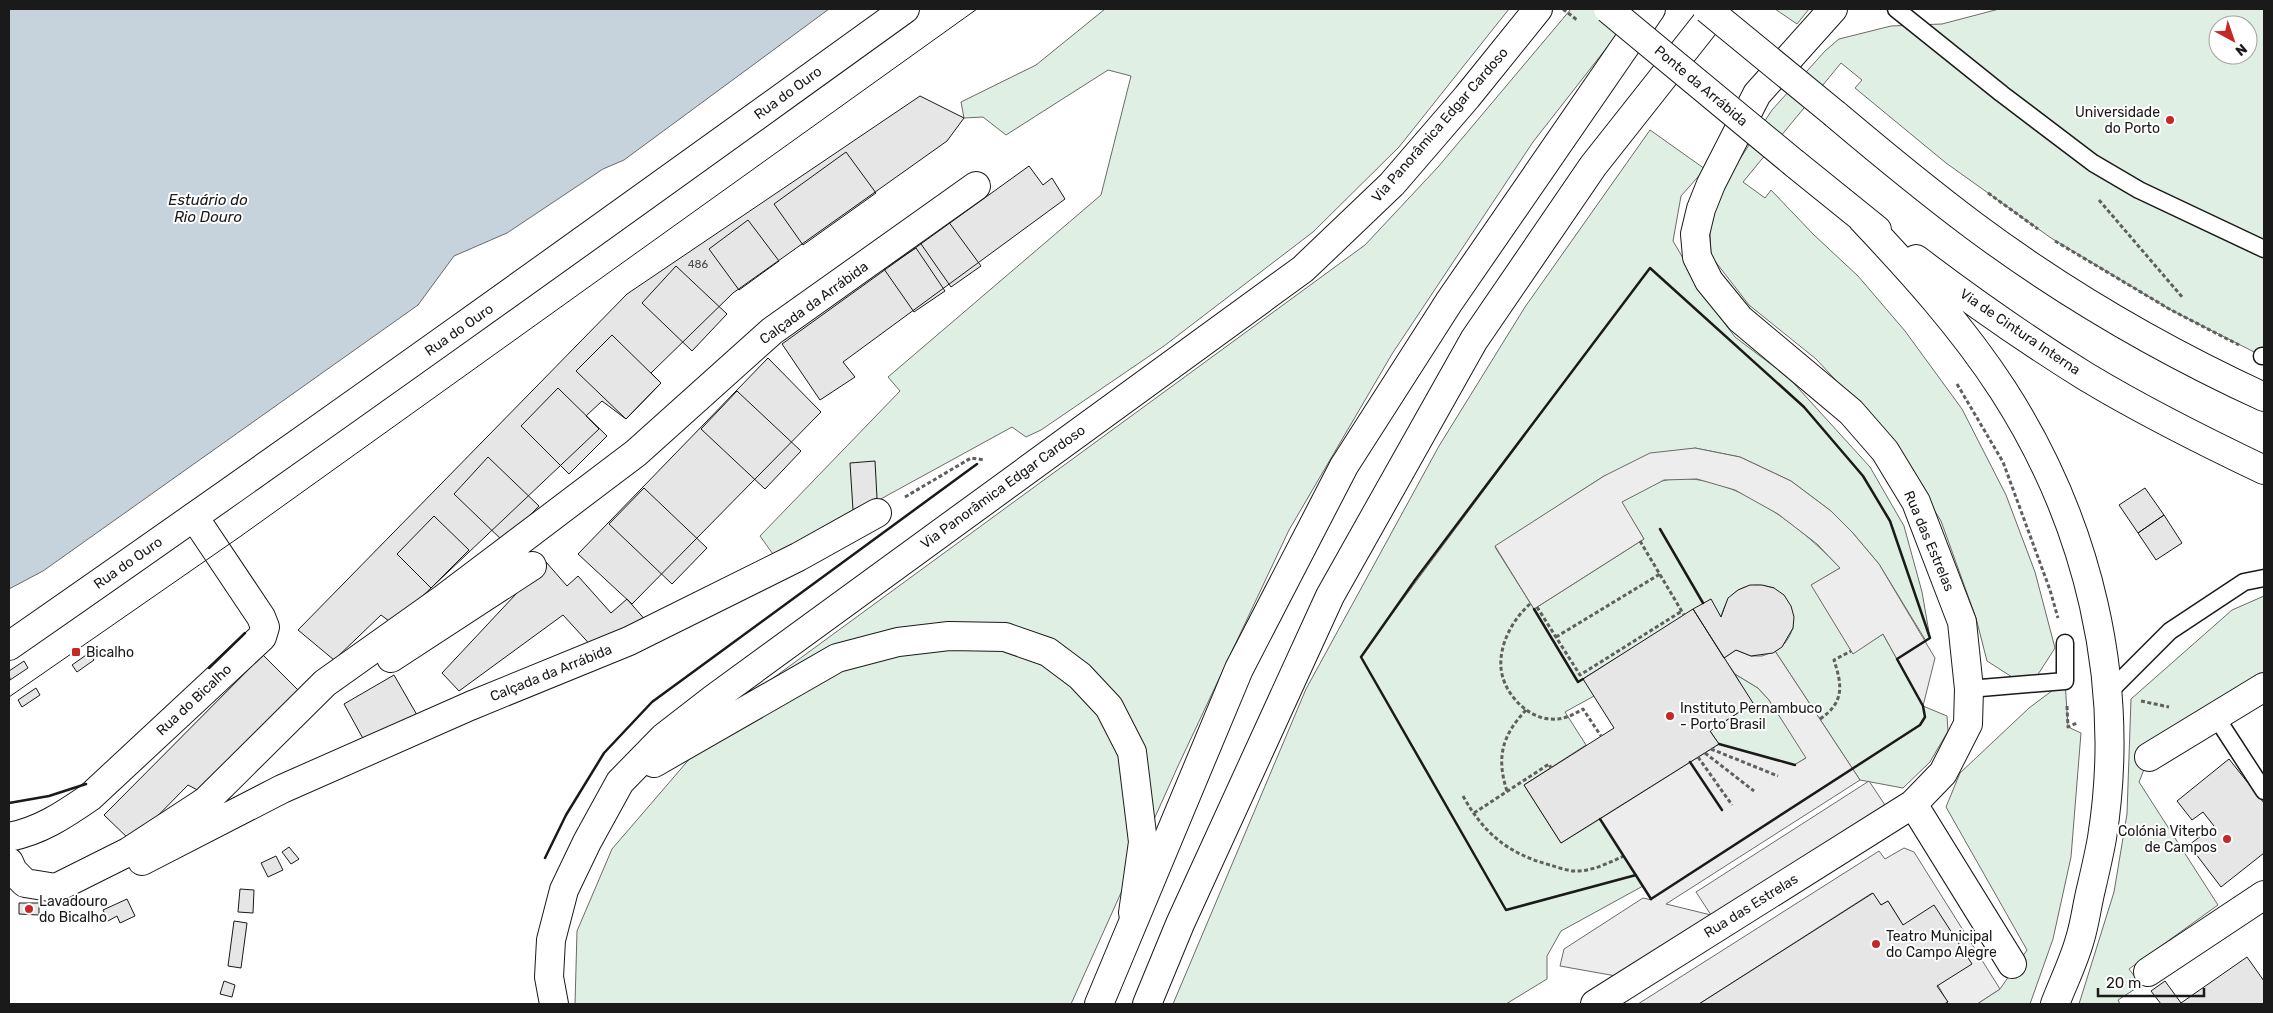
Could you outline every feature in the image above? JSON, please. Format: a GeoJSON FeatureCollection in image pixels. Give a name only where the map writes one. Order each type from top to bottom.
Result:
{"type":"FeatureCollection","features":[{"type":"Feature","properties":{"kind":"main road","name":"Rua do Ouro"},"geometry":{"type":"LineString","coordinates":[[9,646],[564,254],[905,9]]}},
{"type":"Feature","properties":{"kind":"main road","name":"Via Panorâmica Edgar Cardoso"},"geometry":{"type":"LineString","coordinates":[[554,1004],[549,977],[551,940],[564,890],[620,782],[664,737],[713,698],[1303,269],[1392,184],[1467,98],[1538,9]]}},
{"type":"Feature","properties":{"kind":"main road","name":"Ponte da Arrábida"},"geometry":{"type":"LineString","coordinates":[[1608,9],[1794,163]]}},
{"type":"Feature","properties":{"kind":"main road"},"geometry":{"type":"LineString","coordinates":[[1099,1004],[1239,669],[1344,466],[1449,302],[1651,9]]}},
{"type":"Feature","properties":{"kind":"main road"},"geometry":{"type":"LineString","coordinates":[[1707,9],[1919,184],[1975,227],[2037,270],[2162,346],[2264,397]]}},
{"type":"Feature","properties":{"kind":"main road"},"geometry":{"type":"LineString","coordinates":[[1147,1004],[1180,924],[1330,596],[1469,348],[1593,166],[1717,9]]}},
{"type":"Feature","properties":{"kind":"main road","name":"Rua das Estrelas"},"geometry":{"type":"LineString","coordinates":[[1595,1004],[1913,804],[1943,773],[1968,724],[1969,689],[1962,622],[1916,502],[1885,451],[1851,412],[1740,319],[1709,281],[1698,257],[1695,234],[1701,209],[1733,138],[1757,94],[1833,9]]}},
{"type":"Feature","properties":{"kind":"main road","name":"Via de Cintura Interna"},"geometry":{"type":"LineString","coordinates":[[1794,163],[1862,219],[1945,281],[2085,376],[2181,429],[2264,470]]}},
{"type":"Feature","properties":{"kind":"main road","name":"Calçada da Arrábida"},"geometry":{"type":"LineString","coordinates":[[9,862],[13,871],[25,883],[56,888],[128,852],[206,801],[325,683],[443,599],[636,453],[772,331],[976,186]]}},
{"type":"Feature","properties":{"kind":"main road"},"geometry":{"type":"LineString","coordinates":[[1862,219],[1913,273],[1958,327],[2002,390],[2036,446],[2061,499],[2080,551],[2098,621],[2108,701],[2108,770],[2102,837],[2080,940],[2055,1004]]}},
{"type":"Feature","properties":{"kind":"main road","name":"Calçada da Arrábida"},"geometry":{"type":"LineString","coordinates":[[128,852],[135,865],[282,789],[470,706],[628,641],[798,558],[877,513]]}},
{"type":"Feature","properties":{"kind":"main road","name":"Rua do Bicalho"},"geometry":{"type":"LineString","coordinates":[[9,837],[35,831],[63,816],[90,797],[262,637],[265,627],[261,617],[194,517]]}},
{"type":"Feature","properties":{"kind":"main road"},"geometry":{"type":"LineString","coordinates":[[325,683],[346,687],[532,566]]}},
{"type":"Feature","properties":{"kind":"main road"},"geometry":{"type":"LineString","coordinates":[[620,782],[837,658],[898,642],[949,636],[1004,637],[1048,652],[1080,676],[1109,706],[1132,752],[1143,842],[1130,928]]}},
{"type":"Feature","properties":{"kind":"main road"},"geometry":{"type":"LineString","coordinates":[[2149,758],[2264,687]]}},
{"type":"Feature","properties":{"kind":"main road"},"geometry":{"type":"LineString","coordinates":[[1913,804],[2012,964]]}},
{"type":"Feature","properties":{"kind":"main road"},"geometry":{"type":"LineString","coordinates":[[2148,972],[2264,895]]}},
{"type":"Feature","properties":{"kind":"lane"},"geometry":{"type":"LineString","coordinates":[[1896,9],[2002,94],[2094,163],[2139,190],[2264,249]]}},
{"type":"Feature","properties":{"kind":"lane"},"geometry":{"type":"LineString","coordinates":[[2108,701],[2170,631],[2244,582],[2264,578]]}},
{"type":"Feature","properties":{"kind":"lane"},"geometry":{"type":"LineString","coordinates":[[1969,689],[2065,681],[2065,643]]}},
{"type":"Feature","properties":{"kind":"lane"},"geometry":{"type":"LineString","coordinates":[[2216,717],[2264,791]]}},
{"type":"Feature","properties":{"kind":"path"},"geometry":{"type":"LineString","coordinates":[[2094,163],[2097,198],[2183,298]]}},
{"type":"Feature","properties":{"kind":"path"},"geometry":{"type":"LineString","coordinates":[[1987,192],[2043,232]]}},
{"type":"Feature","properties":{"kind":"path"},"geometry":{"type":"LineString","coordinates":[[2051,238],[2171,310],[2263,356]]}},
{"type":"Feature","properties":{"kind":"path"},"geometry":{"type":"LineString","coordinates":[[1954,379],[2003,462],[2050,590],[2065,643]]}},
{"type":"Feature","properties":{"kind":"path"},"geometry":{"type":"LineString","coordinates":[[877,513],[971,458]]}},
{"type":"Feature","properties":{"kind":"path"},"geometry":{"type":"LineString","coordinates":[[1537,607],[1580,675],[1683,613],[1640,541]]}},
{"type":"Feature","properties":{"kind":"path"},"geometry":{"type":"LineString","coordinates":[[1556,637],[1660,574]]}},
{"type":"Feature","properties":{"kind":"path"},"geometry":{"type":"LineString","coordinates":[[1530,604],[1511,625],[1503,646],[1501,668],[1506,686],[1516,702],[1534,714],[1550,720],[1568,717],[1583,710],[1600,736]]}},
{"type":"Feature","properties":{"kind":"path"},"geometry":{"type":"LineString","coordinates":[[1820,719],[1831,712],[1839,698],[1840,680],[1834,660],[1851,651]]}},
{"type":"Feature","properties":{"kind":"path"},"geometry":{"type":"LineString","coordinates":[[2108,701],[2132,699],[2216,717]]}},
{"type":"Feature","properties":{"kind":"path"},"geometry":{"type":"LineString","coordinates":[[1506,792],[1500,758],[1506,738],[1515,722],[1526,709]]}},
{"type":"Feature","properties":{"kind":"path"},"geometry":{"type":"LineString","coordinates":[[1712,749],[1778,776]]}},
{"type":"Feature","properties":{"kind":"path"},"geometry":{"type":"LineString","coordinates":[[1705,753],[1754,791]]}},
{"type":"Feature","properties":{"kind":"path"},"geometry":{"type":"LineString","coordinates":[[1698,757],[1732,805]]}},
{"type":"Feature","properties":{"kind":"path"},"geometry":{"type":"LineString","coordinates":[[1473,813],[1548,764],[1551,768]]}},
{"type":"Feature","properties":{"kind":"path"},"geometry":{"type":"LineString","coordinates":[[1463,796],[1488,832],[1510,850],[1539,862],[1572,871],[1600,867],[1624,856]]}},
{"type":"Feature","properties":{"kind":"green space"},"geometry":{"type":"Polygon","coordinates":[[[1105,9],[1509,9],[1399,147],[1313,232],[1164,346],[1041,430],[1026,437],[1012,427],[775,557],[760,536],[900,391],[888,377],[1101,195],[1131,76],[1108,70],[1006,135],[983,117],[964,118],[961,102],[1036,65],[1105,9]]]}},
{"type":"Feature","properties":{"kind":"green space"},"geometry":{"type":"Polygon","coordinates":[[[1571,9],[1637,9],[1533,142],[1392,354],[1289,530],[1178,766],[1071,1004],[575,1004],[577,931],[612,849],[735,706],[1365,245],[1438,167],[1571,9]]]}},
{"type":"Feature","properties":{"kind":"green space"},"geometry":{"type":"Polygon","coordinates":[[[1775,9],[1809,9],[1797,24],[1775,9]]]}},
{"type":"Feature","properties":{"kind":"green space"},"geometry":{"type":"Polygon","coordinates":[[[1999,9],[2264,9],[2264,357],[2171,310],[2051,238],[1946,163],[1855,88],[1862,80],[1841,63],[1743,182],[1765,198],[1771,190],[1814,235],[1858,276],[1905,331],[1962,409],[2006,495],[2035,572],[2055,648],[2035,679],[2012,677],[1987,661],[1976,618],[1941,521],[1888,436],[1816,359],[1749,305],[1711,256],[1709,210],[1772,110],[1825,51],[1839,39],[1891,26],[1942,24],[1999,9]]]}},
{"type":"Feature","properties":{"kind":"green space"},"geometry":{"type":"Polygon","coordinates":[[[1650,130],[1705,169],[1681,196],[1673,241],[1708,301],[1735,337],[1789,378],[1870,467],[1904,526],[1922,592],[1930,638],[1926,641],[1879,564],[1831,511],[1791,481],[1740,457],[1695,448],[1604,476],[1495,547],[1534,609],[1644,539],[1621,502],[1649,486],[1666,480],[1690,479],[1714,483],[1738,492],[1784,518],[1824,551],[1840,568],[1812,585],[1853,653],[1883,634],[1923,706],[1947,716],[1948,731],[1930,762],[1903,788],[1860,780],[1775,651],[1786,641],[1793,628],[1774,588],[1756,585],[1748,586],[1734,593],[1724,607],[1721,617],[1710,600],[1584,678],[1594,696],[1565,712],[1586,745],[1524,785],[1561,843],[1600,819],[1643,886],[1561,931],[1547,956],[1547,979],[1506,1004],[1173,1004],[1306,689],[1439,446],[1525,307],[1650,130]],[[1581,360],[1415,580],[1377,634],[1581,360]]]}},
{"type":"Feature","properties":{"kind":"green space"},"geometry":{"type":"Polygon","coordinates":[[[2264,596],[2264,687],[2149,757],[2139,782],[2218,905],[2129,969],[2141,985],[2118,1000],[2120,1004],[2079,1004],[2114,892],[2127,814],[2131,699],[2232,610],[2264,596]]]}},
{"type":"Feature","properties":{"kind":"green space"},"geometry":{"type":"Polygon","coordinates":[[[1735,674],[1758,688],[1769,700],[1807,757],[1795,765],[1719,744],[1710,731],[1752,704],[1735,674]]]}},
{"type":"Feature","properties":{"kind":"green space"},"geometry":{"type":"Polygon","coordinates":[[[2065,681],[2068,727],[2081,733],[2071,857],[2053,939],[2030,1004],[1977,1004],[2000,989],[2027,950],[1946,807],[1960,773],[2029,708],[2065,681]]]}},
{"type":"Feature","properties":{"kind":"shaded area"},"geometry":{"type":"Polygon","coordinates":[[[1695,448],[1740,457],[1791,481],[1831,511],[1852,532],[1879,564],[1935,658],[1923,706],[1883,634],[1853,654],[1811,585],[1840,568],[1817,544],[1778,514],[1735,490],[1697,479],[1664,480],[1622,502],[1644,539],[1534,609],[1495,546],[1604,476],[1650,453],[1695,448]]]}},
{"type":"Feature","properties":{"kind":"shaded area"},"geometry":{"type":"Polygon","coordinates":[[[1736,650],[1751,656],[1762,656],[1775,651],[1860,780],[1666,904],[1711,915],[1696,892],[1869,781],[1885,805],[1616,976],[1560,966],[1564,949],[1643,898],[1652,900],[1600,819],[1719,744],[1794,765],[1806,758],[1769,700],[1758,688],[1735,674],[1724,658],[1736,650]]]}},
{"type":"Feature","properties":{"kind":"shaded area"},"geometry":{"type":"Polygon","coordinates":[[[1904,848],[1914,852],[2000,989],[1977,1004],[1944,1004],[1947,1001],[1888,901],[1881,905],[1872,893],[1699,1004],[1638,1004],[1879,851],[1885,859],[1904,848]]]}},
{"type":"Feature","properties":{"kind":"water","name":"Estuário do Rio Douro"},"geometry":{"type":"Polygon","coordinates":[[[9,9],[829,9],[624,160],[603,169],[507,233],[454,256],[418,305],[43,571],[9,589],[9,9]]]}},
{"type":"Feature","properties":{"kind":"building"},"geometry":{"type":"Polygon","coordinates":[[[920,96],[964,118],[947,141],[733,293],[651,373],[661,383],[626,419],[602,401],[586,416],[599,429],[393,624],[381,615],[334,660],[298,630],[627,294],[920,96]]]}},
{"type":"Feature","properties":{"kind":"building"},"geometry":{"type":"Polygon","coordinates":[[[846,152],[876,193],[803,245],[774,204],[846,152]]]}},
{"type":"Feature","properties":{"kind":"building"},"geometry":{"type":"Polygon","coordinates":[[[1029,166],[1043,185],[1052,178],[1065,199],[843,362],[855,377],[820,400],[782,344],[1029,166]]]}},
{"type":"Feature","properties":{"kind":"building"},"geometry":{"type":"Polygon","coordinates":[[[748,220],[779,261],[739,290],[709,249],[748,220]]]}},
{"type":"Feature","properties":{"kind":"building"},"geometry":{"type":"Polygon","coordinates":[[[948,221],[981,266],[951,287],[919,241],[948,221]]]}},
{"type":"Feature","properties":{"kind":"building"},"geometry":{"type":"Polygon","coordinates":[[[916,248],[945,291],[914,312],[884,269],[916,248]]]}},
{"type":"Feature","properties":{"kind":"building"},"geometry":{"type":"Polygon","coordinates":[[[676,266],[727,314],[692,351],[642,303],[676,266]]]}},
{"type":"Feature","properties":{"kind":"building"},"geometry":{"type":"Polygon","coordinates":[[[612,335],[661,383],[626,419],[576,371],[612,335]]]}},
{"type":"Feature","properties":{"kind":"building"},"geometry":{"type":"Polygon","coordinates":[[[768,358],[821,412],[632,604],[578,554],[768,358]]]}},
{"type":"Feature","properties":{"kind":"building"},"geometry":{"type":"Polygon","coordinates":[[[558,388],[607,436],[569,474],[521,426],[558,388]]]}},
{"type":"Feature","properties":{"kind":"building"},"geometry":{"type":"Polygon","coordinates":[[[737,391],[801,451],[765,489],[701,429],[737,391]]]}},
{"type":"Feature","properties":{"kind":"building"},"geometry":{"type":"Polygon","coordinates":[[[488,457],[539,506],[504,542],[454,494],[488,457]]]}},
{"type":"Feature","properties":{"kind":"building"},"geometry":{"type":"Polygon","coordinates":[[[875,461],[877,498],[853,510],[850,463],[875,461]]]}},
{"type":"Feature","properties":{"kind":"building"},"geometry":{"type":"Polygon","coordinates":[[[644,488],[707,548],[672,584],[609,524],[644,488]]]}},
{"type":"Feature","properties":{"kind":"building"},"geometry":{"type":"Polygon","coordinates":[[[2145,488],[2164,515],[2138,533],[2119,505],[2145,488]]]}},
{"type":"Feature","properties":{"kind":"building"},"geometry":{"type":"Polygon","coordinates":[[[2164,515],[2182,543],[2156,560],[2138,533],[2164,515]]]}},
{"type":"Feature","properties":{"kind":"building"},"geometry":{"type":"Polygon","coordinates":[[[434,516],[469,550],[431,588],[397,554],[434,516]]]}},
{"type":"Feature","properties":{"kind":"building"},"geometry":{"type":"Polygon","coordinates":[[[546,562],[567,586],[578,576],[611,613],[627,599],[647,622],[595,650],[563,615],[459,691],[442,673],[546,562]]]}},
{"type":"Feature","properties":{"kind":"building"},"geometry":{"type":"Polygon","coordinates":[[[1750,585],[1774,588],[1784,595],[1791,606],[1794,617],[1793,628],[1782,647],[1773,653],[1751,656],[1736,650],[1724,658],[1693,609],[1711,599],[1721,617],[1728,598],[1738,590],[1750,585]]]}},
{"type":"Feature","properties":{"kind":"building","name":"Instituto Pernambuco - Porto Brasil"},"geometry":{"type":"Polygon","coordinates":[[[1693,609],[1753,703],[1710,731],[1719,744],[1561,843],[1524,785],[1614,728],[1583,679],[1693,609]]]}},
{"type":"Feature","properties":{"kind":"building"},"geometry":{"type":"Polygon","coordinates":[[[89,653],[94,660],[77,672],[72,665],[89,653]]]}},
{"type":"Feature","properties":{"kind":"building"},"geometry":{"type":"Polygon","coordinates":[[[263,655],[301,693],[203,793],[188,785],[132,842],[104,815],[263,655]]]}},
{"type":"Feature","properties":{"kind":"building"},"geometry":{"type":"Polygon","coordinates":[[[24,661],[28,668],[10,680],[9,671],[24,661]]]}},
{"type":"Feature","properties":{"kind":"building"},"geometry":{"type":"Polygon","coordinates":[[[394,675],[417,715],[366,744],[344,704],[394,675]]]}},
{"type":"Feature","properties":{"kind":"building"},"geometry":{"type":"Polygon","coordinates":[[[36,688],[40,695],[22,707],[18,700],[36,688]]]}},
{"type":"Feature","properties":{"kind":"building"},"geometry":{"type":"Polygon","coordinates":[[[2229,759],[2264,803],[2264,853],[2221,887],[2189,845],[2214,826],[2203,812],[2192,820],[2177,801],[2229,759]]]}},
{"type":"Feature","properties":{"kind":"building"},"geometry":{"type":"Polygon","coordinates":[[[289,847],[299,859],[291,864],[282,852],[289,847]]]}},
{"type":"Feature","properties":{"kind":"building"},"geometry":{"type":"Polygon","coordinates":[[[276,856],[283,870],[268,877],[261,863],[276,856]]]}},
{"type":"Feature","properties":{"kind":"building"},"geometry":{"type":"Polygon","coordinates":[[[240,889],[254,890],[253,913],[238,912],[240,889]]]}},
{"type":"Feature","properties":{"kind":"building","name":"Teatro Municipal do Campo Alegre"},"geometry":{"type":"Polygon","coordinates":[[[1873,893],[1881,905],[1888,901],[1903,925],[1934,905],[1972,964],[1937,986],[1948,1002],[1944,1004],[1699,1004],[1873,893]]]}},
{"type":"Feature","properties":{"kind":"building"},"geometry":{"type":"Polygon","coordinates":[[[127,899],[135,916],[120,923],[117,916],[108,921],[103,910],[127,899]]]}},
{"type":"Feature","properties":{"kind":"building","name":"Lavadouro do Bicalho"},"geometry":{"type":"Polygon","coordinates":[[[19,903],[39,903],[39,915],[19,914],[19,903]]]}},
{"type":"Feature","properties":{"kind":"building"},"geometry":{"type":"Polygon","coordinates":[[[234,921],[247,923],[241,968],[228,966],[234,921]]]}},
{"type":"Feature","properties":{"kind":"building"},"geometry":{"type":"Polygon","coordinates":[[[2247,957],[2264,981],[2264,1004],[2161,1004],[2151,991],[2165,981],[2181,1003],[2247,957]]]}},
{"type":"Feature","properties":{"kind":"building"},"geometry":{"type":"Polygon","coordinates":[[[224,981],[235,985],[232,997],[220,994],[224,981]]]}},
{"type":"Feature","properties":{"kind":"tram line"},"geometry":{"type":"LineString","coordinates":[[9,697],[241,536],[977,9]]}},
{"type":"Feature","properties":{"kind":"wall"},"geometry":{"type":"LineString","coordinates":[[1600,819],[1651,899],[1920,725],[1925,717],[1923,706],[1897,659],[1930,638],[1890,521],[1863,476],[1804,407],[1650,268],[1415,580],[1361,657],[1506,910],[1636,875]]}},
{"type":"Feature","properties":{"kind":"wall"},"geometry":{"type":"LineString","coordinates":[[545,858],[566,815],[604,753],[652,702],[977,464]]}},
{"type":"Feature","properties":{"kind":"wall"},"geometry":{"type":"LineString","coordinates":[[1660,529],[1703,603]]}},
{"type":"Feature","properties":{"kind":"wall"},"geometry":{"type":"LineString","coordinates":[[1534,609],[1578,682],[1583,679]]}},
{"type":"Feature","properties":{"kind":"wall"},"geometry":{"type":"LineString","coordinates":[[209,668],[245,633]]}},
{"type":"Feature","properties":{"kind":"wall"},"geometry":{"type":"LineString","coordinates":[[1719,744],[1795,765]]}},
{"type":"Feature","properties":{"kind":"wall"},"geometry":{"type":"LineString","coordinates":[[1690,762],[1722,810]]}},
{"type":"Feature","properties":{"kind":"wall"},"geometry":{"type":"LineString","coordinates":[[9,803],[49,796],[86,784]]}},
{"type":"Feature","properties":{"kind":"place","name":"Universidade do Porto"},"geometry":{"type":"Point","coordinates":[2170,120]}},
{"type":"Feature","properties":{"kind":"place","name":"Bicalho"},"geometry":{"type":"Point","coordinates":[76,652]}},
{"type":"Feature","properties":{"kind":"place","name":"Instituto Pernambuco - Porto Brasil"},"geometry":{"type":"Point","coordinates":[1670,716]}},
{"type":"Feature","properties":{"kind":"place","name":"Colónia Viterbo de Campos"},"geometry":{"type":"Point","coordinates":[2227,839]}},
{"type":"Feature","properties":{"kind":"place","name":"Lavadouro do Bicalho"},"geometry":{"type":"Point","coordinates":[29,909]}},
{"type":"Feature","properties":{"kind":"place","name":"Teatro Municipal do Campo Alegre"},"geometry":{"type":"Point","coordinates":[1876,944]}}]}
